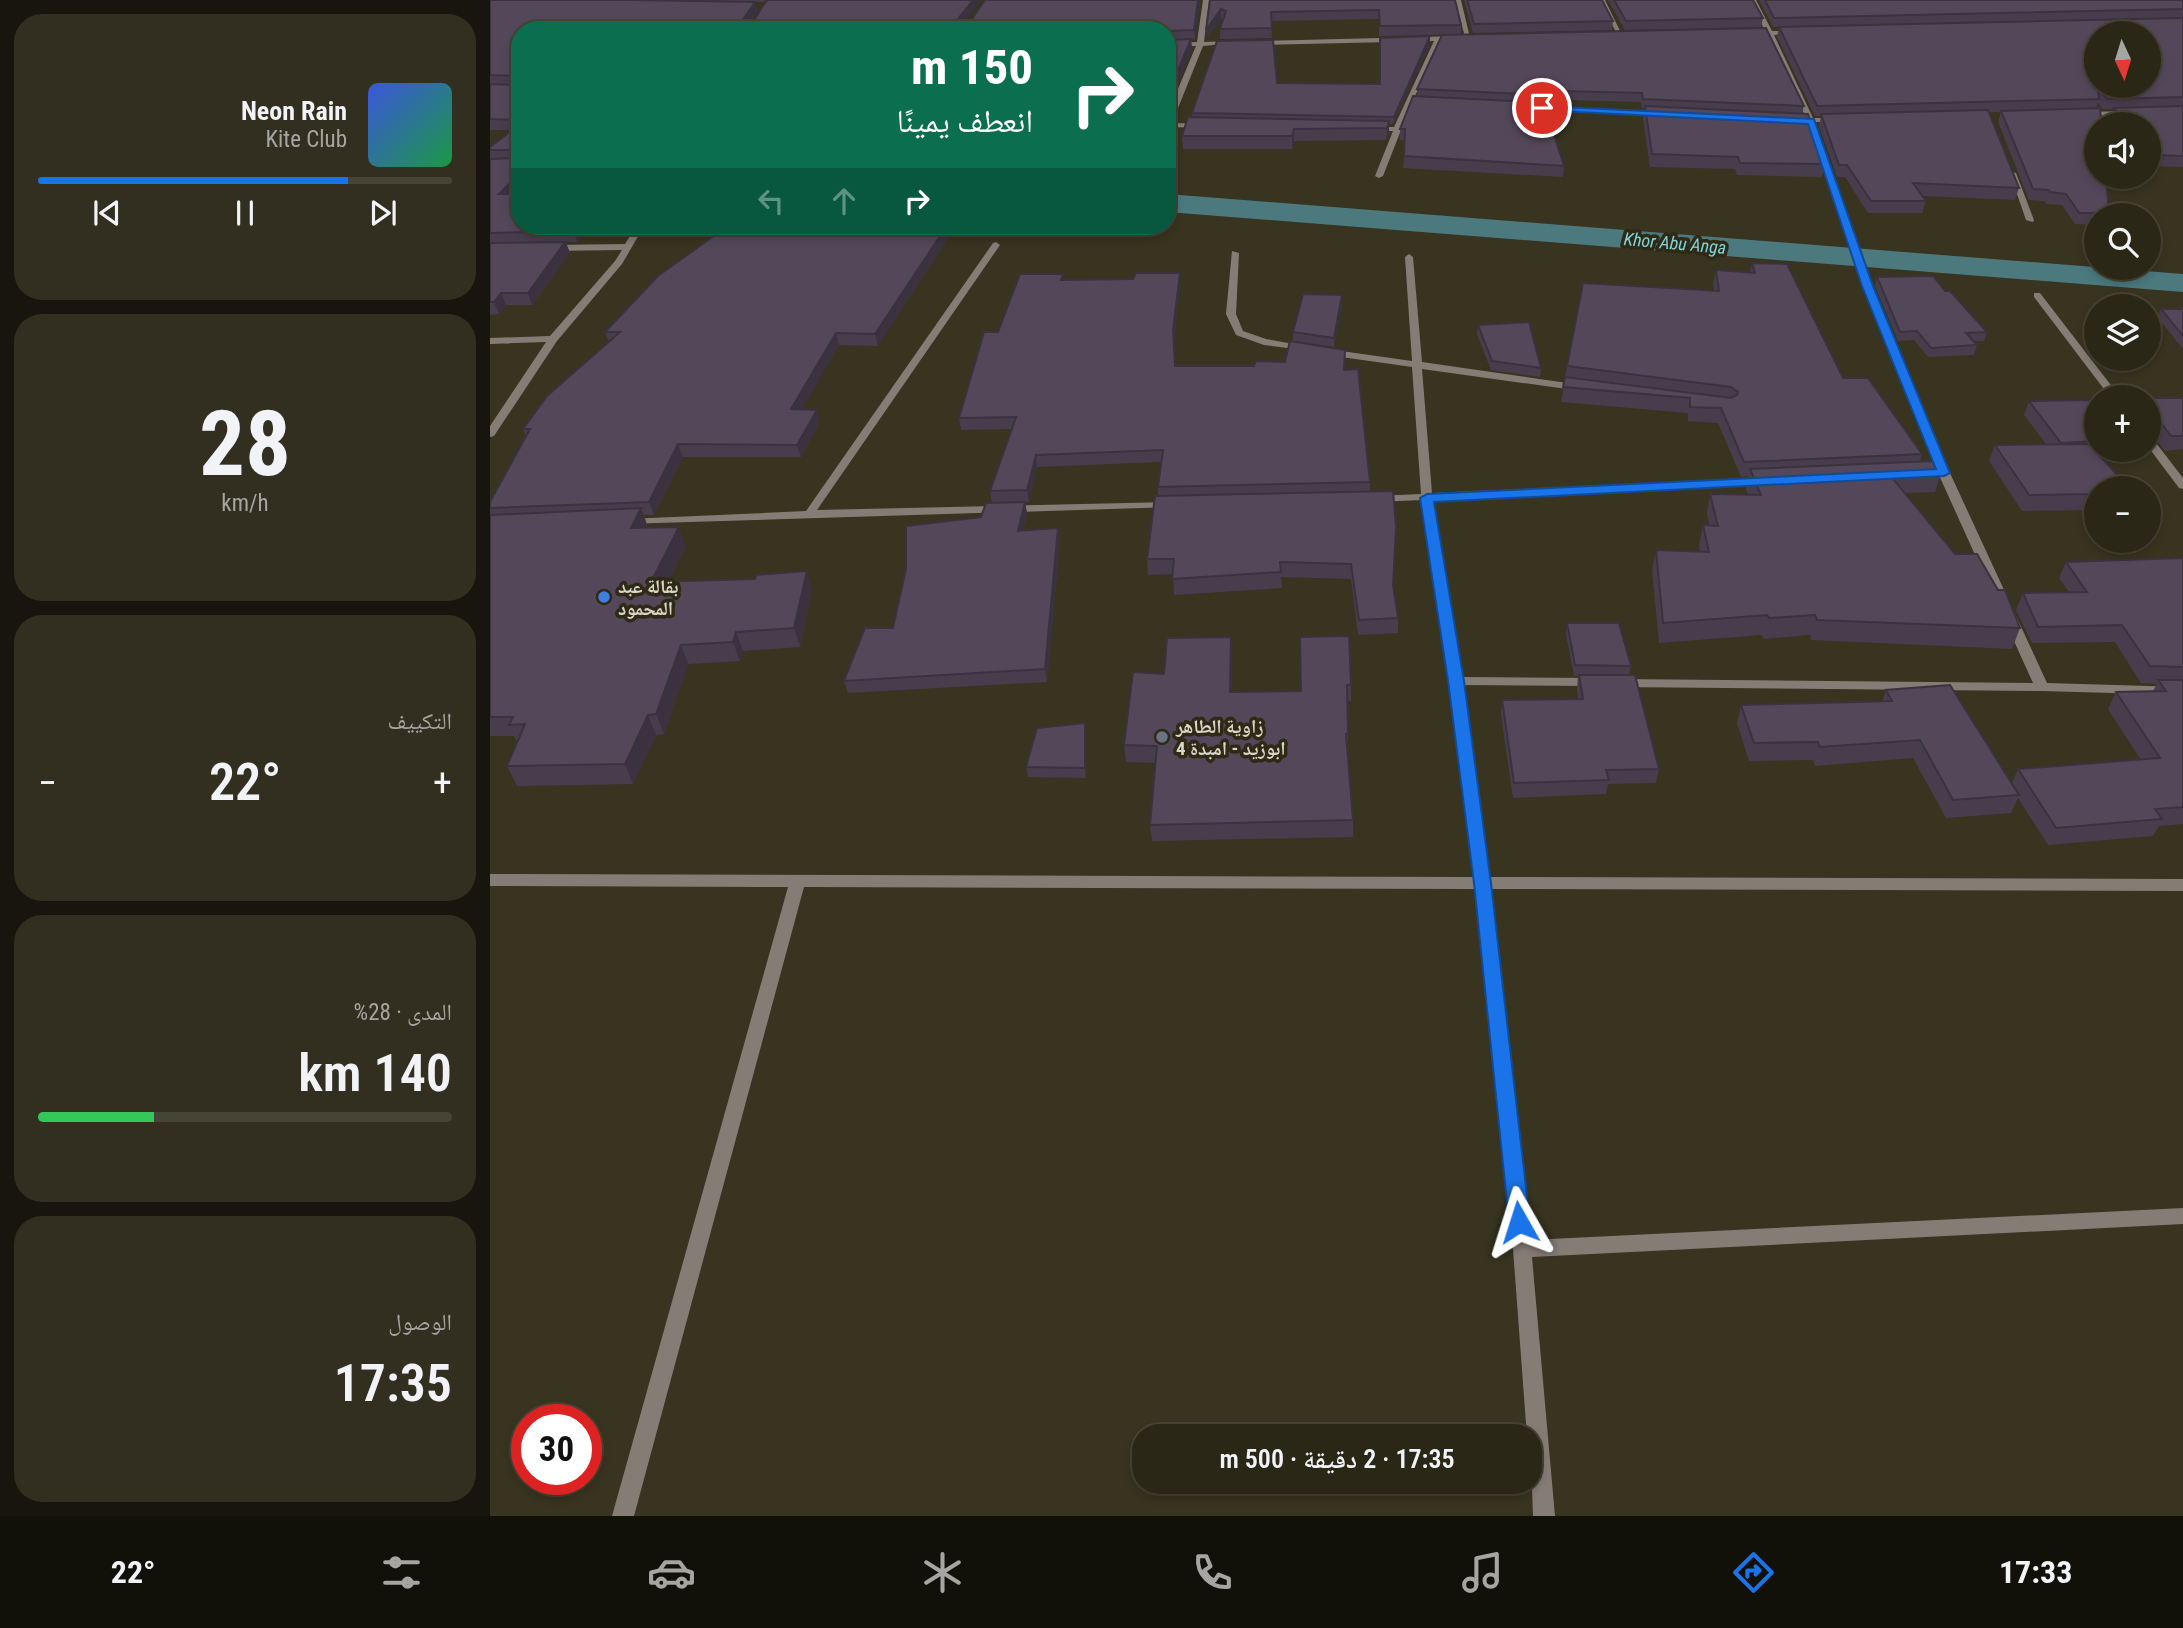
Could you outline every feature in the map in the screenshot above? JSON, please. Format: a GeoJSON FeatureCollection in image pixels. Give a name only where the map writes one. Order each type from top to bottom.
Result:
{"type":"FeatureCollection","features":[{"type":"Feature","properties":{"kind":"street"},"geometry":{"type":"LineString","coordinates":[[1176,103],[1200,44],[1206,0]]}},
{"type":"Feature","properties":{"kind":"street"},"geometry":{"type":"LineString","coordinates":[[1458,0],[1468,37]]}},
{"type":"Feature","properties":{"kind":"street"},"geometry":{"type":"LineString","coordinates":[[1602,0],[1620,34]]}},
{"type":"Feature","properties":{"kind":"street"},"geometry":{"type":"LineString","coordinates":[[1754,0],[1805,104],[1867,286],[1944,473],[2042,687]]}},
{"type":"Feature","properties":{"kind":"street"},"geometry":{"type":"LineString","coordinates":[[1741,33],[1810,32]]}},
{"type":"Feature","properties":{"kind":"street"},"geometry":{"type":"LineString","coordinates":[[1606,34],[1633,34]]}},
{"type":"Feature","properties":{"kind":"street"},"geometry":{"type":"LineString","coordinates":[[1253,43],[1482,37]]}},
{"type":"Feature","properties":{"kind":"street"},"geometry":{"type":"LineString","coordinates":[[1379,177],[1408,102],[1438,38]]}},
{"type":"Feature","properties":{"kind":"street"},"geometry":{"type":"LineString","coordinates":[[1176,45],[1239,43]]}},
{"type":"Feature","properties":{"kind":"street"},"geometry":{"type":"LineString","coordinates":[[1408,102],[1422,103]]}},
{"type":"Feature","properties":{"kind":"street"},"geometry":{"type":"LineString","coordinates":[[1505,107],[1672,114]]}},
{"type":"Feature","properties":{"kind":"street"},"geometry":{"type":"LineString","coordinates":[[2073,114],[2084,114]]}},
{"type":"Feature","properties":{"kind":"street"},"geometry":{"type":"LineString","coordinates":[[1783,120],[1852,120]]}},
{"type":"Feature","properties":{"kind":"street"},"geometry":{"type":"LineString","coordinates":[[1176,125],[1208,126]]}},
{"type":"Feature","properties":{"kind":"street"},"geometry":{"type":"LineString","coordinates":[[1357,129],[1397,129]]}},
{"type":"Feature","properties":{"kind":"street"},"geometry":{"type":"LineString","coordinates":[[2010,168],[2030,220]]}},
{"type":"Feature","properties":{"kind":"street"},"geometry":{"type":"LineString","coordinates":[[490,434],[552,339],[619,262],[635,235]]}},
{"type":"Feature","properties":{"kind":"street"},"geometry":{"type":"LineString","coordinates":[[809,514],[996,245]]}},
{"type":"Feature","properties":{"kind":"street"},"geometry":{"type":"LineString","coordinates":[[541,248],[628,247]]}},
{"type":"Feature","properties":{"kind":"street"},"geometry":{"type":"LineString","coordinates":[[1235,253],[1231,314],[1239,333],[1264,342],[1415,366],[1592,389]]}},
{"type":"Feature","properties":{"kind":"street"},"geometry":{"type":"LineString","coordinates":[[1409,257],[1415,366],[1427,498],[1456,681],[1483,883],[1522,1249],[1544,1516]]}},
{"type":"Feature","properties":{"kind":"street"},"geometry":{"type":"LineString","coordinates":[[2037,295],[2106,385]]}},
{"type":"Feature","properties":{"kind":"street"},"geometry":{"type":"LineString","coordinates":[[490,341],[552,339]]}},
{"type":"Feature","properties":{"kind":"street"},"geometry":{"type":"LineString","coordinates":[[2161,458],[2183,486]]}},
{"type":"Feature","properties":{"kind":"street"},"geometry":{"type":"LineString","coordinates":[[1930,473],[1944,473]]}},
{"type":"Feature","properties":{"kind":"street"},"geometry":{"type":"LineString","coordinates":[[1358,500],[1776,481]]}},
{"type":"Feature","properties":{"kind":"street"},"geometry":{"type":"LineString","coordinates":[[615,522],[1180,504]]}},
{"type":"Feature","properties":{"kind":"street"},"geometry":{"type":"LineString","coordinates":[[1456,681],[2183,691]]}},
{"type":"Feature","properties":{"kind":"street"},"geometry":{"type":"LineString","coordinates":[[490,880],[2183,885]]}},
{"type":"Feature","properties":{"kind":"street"},"geometry":{"type":"LineString","coordinates":[[623,1516],[797,883]]}},
{"type":"Feature","properties":{"kind":"street"},"geometry":{"type":"LineString","coordinates":[[1522,1249],[2183,1216]]}},
{"type":"Feature","properties":{"kind":"building"},"geometry":{"type":"Polygon","coordinates":[[[490,0],[755,2],[742,21],[511,21],[511,76],[490,75],[490,0]]]}},
{"type":"Feature","properties":{"kind":"building"},"geometry":{"type":"Polygon","coordinates":[[[767,0],[973,0],[959,21],[753,21],[767,0]]]}},
{"type":"Feature","properties":{"kind":"building"},"geometry":{"type":"Polygon","coordinates":[[[985,0],[1198,0],[1194,30],[1176,31],[1176,21],[971,21],[985,0]]]}},
{"type":"Feature","properties":{"kind":"building"},"geometry":{"type":"Polygon","coordinates":[[[1210,0],[1455,0],[1461,25],[1380,26],[1379,10],[1271,12],[1272,28],[1220,29],[1226,11],[1221,9],[1206,30],[1210,0]]]}},
{"type":"Feature","properties":{"kind":"building"},"geometry":{"type":"Polygon","coordinates":[[[1467,0],[1602,0],[1613,21],[1474,24],[1467,0]]]}},
{"type":"Feature","properties":{"kind":"building"},"geometry":{"type":"Polygon","coordinates":[[[1614,0],[1753,0],[1763,18],[1626,21],[1614,0]]]}},
{"type":"Feature","properties":{"kind":"building"},"geometry":{"type":"Polygon","coordinates":[[[1765,0],[2183,0],[2183,9],[1774,18],[1765,0]]]}},
{"type":"Feature","properties":{"kind":"building"},"geometry":{"type":"Polygon","coordinates":[[[2183,18],[2183,97],[2161,98],[2161,21],[2084,21],[2084,98],[2099,99],[1817,106],[1779,27],[2183,18]]]}},
{"type":"Feature","properties":{"kind":"building"},"geometry":{"type":"Polygon","coordinates":[[[1766,28],[1804,106],[1643,99],[1642,93],[1523,90],[1525,94],[1417,89],[1442,35],[1766,28]]]}},
{"type":"Feature","properties":{"kind":"building"},"geometry":{"type":"Polygon","coordinates":[[[1430,36],[1394,117],[1192,113],[1217,41],[1273,40],[1277,83],[1380,84],[1380,38],[1430,36]]]}},
{"type":"Feature","properties":{"kind":"building"},"geometry":{"type":"Polygon","coordinates":[[[1191,39],[1176,74],[1176,40],[1191,39]]]}},
{"type":"Feature","properties":{"kind":"building"},"geometry":{"type":"Polygon","coordinates":[[[490,84],[511,85],[511,120],[490,119],[490,84]]]}},
{"type":"Feature","properties":{"kind":"building"},"geometry":{"type":"Polygon","coordinates":[[[1413,96],[1532,102],[1554,135],[1564,166],[1404,156],[1405,129],[1400,129],[1413,96]]]}},
{"type":"Feature","properties":{"kind":"building"},"geometry":{"type":"Polygon","coordinates":[[[1645,106],[1808,114],[1825,164],[1740,163],[1738,157],[1652,154],[1645,106]]]}},
{"type":"Feature","properties":{"kind":"building"},"geometry":{"type":"Polygon","coordinates":[[[2183,106],[2183,156],[2161,155],[2161,112],[2117,112],[2114,108],[2183,106]]]}},
{"type":"Feature","properties":{"kind":"building"},"geometry":{"type":"Polygon","coordinates":[[[2100,108],[2100,112],[2084,112],[2084,189],[2107,189],[2108,203],[2084,203],[2084,213],[2079,213],[2066,194],[2033,189],[2001,111],[2100,108]]]}},
{"type":"Feature","properties":{"kind":"building"},"geometry":{"type":"Polygon","coordinates":[[[1988,110],[2019,188],[1913,183],[1926,201],[1871,201],[1847,165],[1839,165],[1821,114],[1988,110]]]}},
{"type":"Feature","properties":{"kind":"building"},"geometry":{"type":"Polygon","coordinates":[[[1188,117],[1389,121],[1387,128],[1294,129],[1292,136],[1182,136],[1188,117]]]}},
{"type":"Feature","properties":{"kind":"building"},"geometry":{"type":"Polygon","coordinates":[[[511,131],[511,150],[490,150],[490,147],[511,131]]]}},
{"type":"Feature","properties":{"kind":"building"},"geometry":{"type":"Polygon","coordinates":[[[511,158],[511,182],[499,194],[511,194],[511,232],[490,233],[490,159],[511,158]]]}},
{"type":"Feature","properties":{"kind":"building"},"geometry":{"type":"Polygon","coordinates":[[[715,235],[941,235],[875,334],[836,333],[791,409],[817,410],[797,445],[678,444],[649,502],[490,508],[490,502],[530,429],[523,429],[547,396],[620,332],[605,332],[658,276],[715,235]]]}},
{"type":"Feature","properties":{"kind":"building"},"geometry":{"type":"Polygon","coordinates":[[[565,242],[528,293],[501,293],[494,302],[490,302],[490,243],[565,242]]]}},
{"type":"Feature","properties":{"kind":"building"},"geometry":{"type":"Polygon","coordinates":[[[1752,263],[1787,264],[1843,378],[1868,378],[1922,454],[1744,462],[1721,408],[1690,407],[1690,398],[1563,387],[1565,377],[1731,398],[1737,395],[1738,392],[1731,387],[1567,366],[1583,283],[1719,291],[1716,270],[1755,273],[1752,263]]]}},
{"type":"Feature","properties":{"kind":"building"},"geometry":{"type":"Polygon","coordinates":[[[1136,273],[1180,273],[1173,330],[1175,366],[1254,366],[1256,361],[1285,362],[1290,341],[1345,350],[1344,370],[1358,369],[1370,482],[1158,487],[1163,450],[1036,455],[1027,490],[990,491],[1016,417],[959,418],[984,332],[998,332],[1020,274],[1063,274],[1061,280],[1133,279],[1136,273]]]}},
{"type":"Feature","properties":{"kind":"building"},"geometry":{"type":"Polygon","coordinates":[[[1933,276],[1987,332],[1966,333],[1977,345],[1931,348],[1917,331],[1900,332],[1877,277],[1933,276]]]}},
{"type":"Feature","properties":{"kind":"building"},"geometry":{"type":"Polygon","coordinates":[[[1303,294],[1342,295],[1334,338],[1293,332],[1303,294]]]}},
{"type":"Feature","properties":{"kind":"building"},"geometry":{"type":"Polygon","coordinates":[[[2161,309],[2183,309],[2183,336],[2161,309]]]}},
{"type":"Feature","properties":{"kind":"building"},"geometry":{"type":"Polygon","coordinates":[[[1529,322],[1541,368],[1492,361],[1478,325],[1529,322]]]}},
{"type":"Feature","properties":{"kind":"building"},"geometry":{"type":"Polygon","coordinates":[[[2161,398],[2183,398],[2183,436],[2171,436],[2161,423],[2161,398]]]}},
{"type":"Feature","properties":{"kind":"building"},"geometry":{"type":"Polygon","coordinates":[[[2084,400],[2084,442],[2061,443],[2029,401],[2084,400]]]}},
{"type":"Feature","properties":{"kind":"building"},"geometry":{"type":"Polygon","coordinates":[[[2084,444],[2084,462],[2105,462],[2118,476],[2084,476],[2084,494],[2029,495],[1995,445],[2084,444]]]}},
{"type":"Feature","properties":{"kind":"building"},"geometry":{"type":"Polygon","coordinates":[[[1932,461],[1941,473],[1889,474],[1955,554],[1977,554],[1998,590],[2005,590],[2020,628],[1817,620],[1815,615],[1769,618],[1767,615],[1663,623],[1656,550],[1709,552],[1703,525],[1718,526],[1710,494],[1761,495],[1750,469],[1932,461]]]}},
{"type":"Feature","properties":{"kind":"building"},"geometry":{"type":"Polygon","coordinates":[[[1393,491],[1396,527],[1393,585],[1398,618],[1359,620],[1351,564],[1280,562],[1281,572],[1172,579],[1174,559],[1147,559],[1155,496],[1393,491]]]}},
{"type":"Feature","properties":{"kind":"building"},"geometry":{"type":"Polygon","coordinates":[[[1025,502],[1018,531],[1058,528],[1045,669],[844,681],[865,628],[893,628],[906,569],[906,526],[981,517],[986,503],[1025,502]]]}},
{"type":"Feature","properties":{"kind":"building"},"geometry":{"type":"Polygon","coordinates":[[[641,508],[631,528],[679,527],[651,582],[755,579],[756,575],[807,571],[794,628],[736,632],[733,642],[681,645],[656,714],[648,715],[625,764],[507,766],[525,724],[509,725],[513,717],[490,717],[490,515],[641,508]]]}},
{"type":"Feature","properties":{"kind":"building"},"geometry":{"type":"Polygon","coordinates":[[[2183,558],[2183,667],[2150,666],[2122,625],[2038,627],[2023,593],[2087,592],[2066,562],[2183,558]]]}},
{"type":"Feature","properties":{"kind":"building"},"geometry":{"type":"Polygon","coordinates":[[[1567,623],[1619,623],[1631,666],[1575,665],[1567,623]]]}},
{"type":"Feature","properties":{"kind":"building"},"geometry":{"type":"Polygon","coordinates":[[[1349,636],[1351,685],[1347,685],[1346,734],[1353,820],[1150,825],[1157,746],[1124,745],[1133,672],[1164,674],[1167,638],[1231,637],[1230,692],[1301,691],[1300,637],[1349,636]]]}},
{"type":"Feature","properties":{"kind":"building"},"geometry":{"type":"Polygon","coordinates":[[[1579,675],[1635,675],[1659,769],[1606,770],[1609,780],[1514,783],[1502,700],[1583,699],[1579,675]]]}},
{"type":"Feature","properties":{"kind":"building"},"geometry":{"type":"Polygon","coordinates":[[[2158,680],[2183,680],[2183,807],[2155,809],[2162,819],[2056,828],[2018,769],[2160,758],[2116,692],[2166,691],[2158,680]]]}},
{"type":"Feature","properties":{"kind":"building"},"geometry":{"type":"Polygon","coordinates":[[[1950,685],[2019,795],[1953,800],[1920,740],[1820,747],[1818,742],[1754,743],[1741,705],[1892,701],[1886,690],[1950,685]]]}},
{"type":"Feature","properties":{"kind":"building"},"geometry":{"type":"Polygon","coordinates":[[[1085,723],[1085,768],[1026,767],[1037,728],[1085,723]]]}},
{"type":"Feature","properties":{"kind":"waterway","name":"Khor Abu Anga"},"geometry":{"type":"LineString","coordinates":[[1176,204],[2183,283]]}},
{"type":"Feature","properties":{"kind":"place","name":"بقالة عبد المحمود"},"geometry":{"type":"Point","coordinates":[604,597]}},
{"type":"Feature","properties":{"kind":"place","name":"زاوية الطاهر ابوزيد - امبدة 4"},"geometry":{"type":"Point","coordinates":[1162,737]}},
{"type":"Feature","properties":{"kind":"route"},"geometry":{"type":"LineString","coordinates":[[1519,1222],[1483,883],[1456,681],[1427,498],[1944,473],[1867,286],[1811,121],[1542,108]]}}]}
